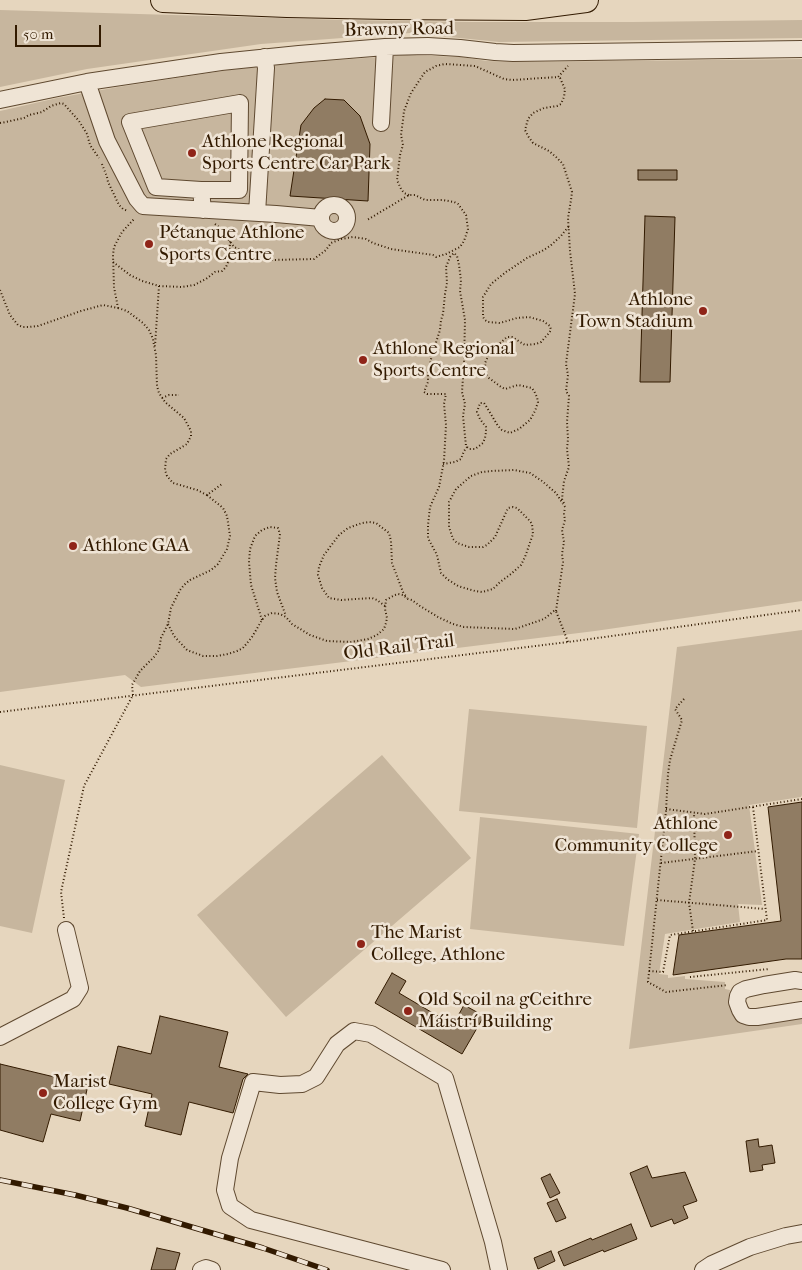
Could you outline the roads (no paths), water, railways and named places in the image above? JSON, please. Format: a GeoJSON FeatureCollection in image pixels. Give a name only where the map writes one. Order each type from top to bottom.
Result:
{"type":"FeatureCollection","features":[{"type":"Feature","properties":{"kind":"highway"},"geometry":{"type":"LineString","coordinates":[[163,0],[327,6],[525,8],[586,0]]}},
{"type":"Feature","properties":{"kind":"street","name":"Brawny Road"},"geometry":{"type":"LineString","coordinates":[[0,100],[86,82],[221,62],[385,47],[428,46],[495,52],[802,49]]}},
{"type":"Feature","properties":{"kind":"street"},"geometry":{"type":"LineString","coordinates":[[381,123],[385,47]]}},
{"type":"Feature","properties":{"kind":"street"},"geometry":{"type":"LineString","coordinates":[[257,213],[266,68],[264,57]]}},
{"type":"Feature","properties":{"kind":"street"},"geometry":{"type":"LineString","coordinates":[[86,82],[107,140],[142,206],[321,218]]}},
{"type":"Feature","properties":{"kind":"street"},"geometry":{"type":"LineString","coordinates":[[240,103],[239,190],[201,190],[156,187],[130,122],[240,103]]}},
{"type":"Feature","properties":{"kind":"street"},"geometry":{"type":"LineString","coordinates":[[240,151],[261,153]]}},
{"type":"Feature","properties":{"kind":"street"},"geometry":{"type":"LineString","coordinates":[[201,190],[203,210]]}},
{"type":"Feature","properties":{"kind":"street"},"geometry":{"type":"LineString","coordinates":[[0,1037],[73,999],[80,988],[66,930]]}},
{"type":"Feature","properties":{"kind":"street"},"geometry":{"type":"LineString","coordinates":[[802,981],[795,980],[746,989],[740,992],[737,1002],[743,1015],[749,1017],[802,1010]]}},
{"type":"Feature","properties":{"kind":"street"},"geometry":{"type":"LineString","coordinates":[[442,1270],[251,1220],[230,1206],[225,1190],[230,1158],[253,1082],[280,1085],[302,1084],[316,1077],[337,1044],[354,1031],[372,1034],[445,1078],[493,1242],[499,1270]]}},
{"type":"Feature","properties":{"kind":"street"},"geometry":{"type":"LineString","coordinates":[[703,1270],[750,1246],[802,1233]]}},
{"type":"Feature","properties":{"kind":"street"},"geometry":{"type":"LineString","coordinates":[[201,1270],[206,1268],[212,1270]]}},
{"type":"Feature","properties":{"kind":"railway"},"geometry":{"type":"LineString","coordinates":[[0,1180],[127,1208],[263,1248],[327,1270]]}},
{"type":"Feature","properties":{"kind":"place","name":"Athlone Regional Sports Centre Car Park"},"geometry":{"type":"Point","coordinates":[192,153]}},
{"type":"Feature","properties":{"kind":"place","name":"Pétanque Athlone Sports Centre"},"geometry":{"type":"Point","coordinates":[149,244]}},
{"type":"Feature","properties":{"kind":"place","name":"Athlone Town Stadium"},"geometry":{"type":"Point","coordinates":[703,311]}},
{"type":"Feature","properties":{"kind":"place","name":"Athlone Regional Sports Centre"},"geometry":{"type":"Point","coordinates":[363,360]}},
{"type":"Feature","properties":{"kind":"place","name":"Athlone GAA"},"geometry":{"type":"Point","coordinates":[73,546]}},
{"type":"Feature","properties":{"kind":"place","name":"Athlone Community College"},"geometry":{"type":"Point","coordinates":[728,835]}},
{"type":"Feature","properties":{"kind":"place","name":"The Marist College, Athlone"},"geometry":{"type":"Point","coordinates":[361,944]}},
{"type":"Feature","properties":{"kind":"place","name":"Old Scoil na gCeithre Máistrí Building"},"geometry":{"type":"Point","coordinates":[408,1011]}},
{"type":"Feature","properties":{"kind":"place","name":"Marist College Gym"},"geometry":{"type":"Point","coordinates":[43,1093]}}]}
